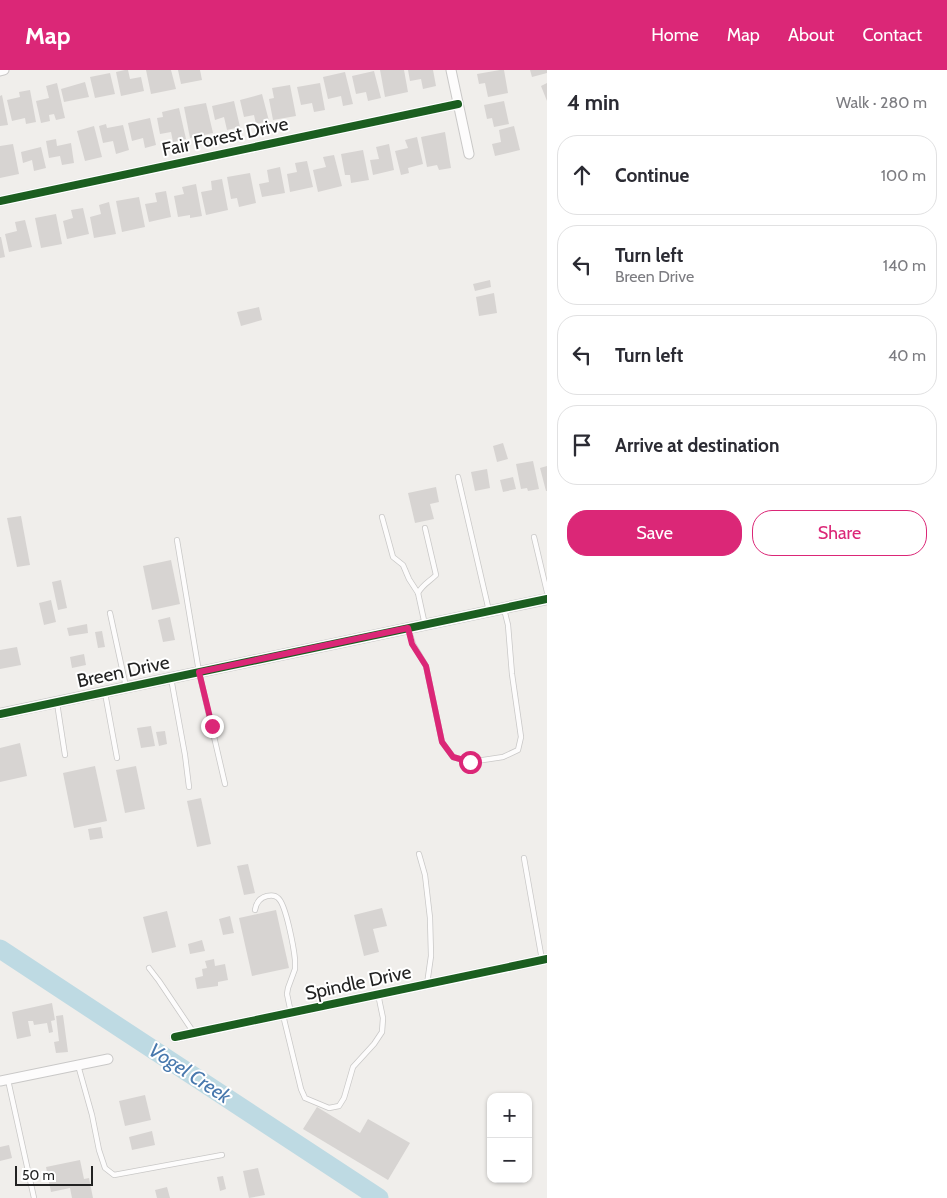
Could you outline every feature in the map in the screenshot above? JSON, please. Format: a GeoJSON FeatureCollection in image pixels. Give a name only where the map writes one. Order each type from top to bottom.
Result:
{"type":"FeatureCollection","features":[{"type":"Feature","properties":{"kind":"street"},"geometry":{"type":"LineString","coordinates":[[0,71],[4,70]]}},
{"type":"Feature","properties":{"kind":"street"},"geometry":{"type":"LineString","coordinates":[[451,70],[469,154]]}},
{"type":"Feature","properties":{"kind":"street","name":"Fair Forest Drive"},"geometry":{"type":"LineString","coordinates":[[0,201],[458,104]]}},
{"type":"Feature","properties":{"kind":"street","name":"Breen Drive"},"geometry":{"type":"LineString","coordinates":[[0,714],[547,599]]}},
{"type":"Feature","properties":{"kind":"street","name":"Spindle Drive"},"geometry":{"type":"LineString","coordinates":[[175,1037],[544,959]]}},
{"type":"Feature","properties":{"kind":"street"},"geometry":{"type":"LineString","coordinates":[[4,1081],[108,1059]]}},
{"type":"Feature","properties":{"kind":"lane"},"geometry":{"type":"LineString","coordinates":[[458,477],[489,611]]}},
{"type":"Feature","properties":{"kind":"lane"},"geometry":{"type":"LineString","coordinates":[[382,517],[393,557],[403,565],[418,593],[425,625]]}},
{"type":"Feature","properties":{"kind":"lane"},"geometry":{"type":"LineString","coordinates":[[418,593],[423,585],[436,575],[425,528]]}},
{"type":"Feature","properties":{"kind":"lane"},"geometry":{"type":"LineString","coordinates":[[534,537],[547,592]]}},
{"type":"Feature","properties":{"kind":"lane"},"geometry":{"type":"LineString","coordinates":[[177,540],[199,672],[225,784]]}},
{"type":"Feature","properties":{"kind":"lane"},"geometry":{"type":"LineString","coordinates":[[408,628],[412,644],[426,666],[442,742],[453,757],[470,762],[503,758],[518,750],[521,737],[512,674],[508,625],[503,608]]}},
{"type":"Feature","properties":{"kind":"lane"},"geometry":{"type":"LineString","coordinates":[[110,613],[126,687]]}},
{"type":"Feature","properties":{"kind":"lane"},"geometry":{"type":"LineString","coordinates":[[171,678],[189,787]]}},
{"type":"Feature","properties":{"kind":"lane"},"geometry":{"type":"LineString","coordinates":[[105,692],[117,758]]}},
{"type":"Feature","properties":{"kind":"lane"},"geometry":{"type":"LineString","coordinates":[[57,702],[65,755]]}},
{"type":"Feature","properties":{"kind":"lane"},"geometry":{"type":"LineString","coordinates":[[419,854],[425,875],[430,918],[432,956],[427,984]]}},
{"type":"Feature","properties":{"kind":"lane"},"geometry":{"type":"LineString","coordinates":[[524,858],[544,959]]}},
{"type":"Feature","properties":{"kind":"lane"},"geometry":{"type":"LineString","coordinates":[[255,910],[256,904],[263,897],[273,895],[281,898],[295,960],[295,969],[287,994],[287,1014],[301,1089],[305,1098],[329,1108],[339,1106],[344,1098],[352,1067],[374,1044],[382,1032],[384,1018],[378,994]]}},
{"type":"Feature","properties":{"kind":"lane"},"geometry":{"type":"LineString","coordinates":[[149,968],[194,1033]]}},
{"type":"Feature","properties":{"kind":"lane"},"geometry":{"type":"LineString","coordinates":[[78,1065],[92,1115],[98,1150],[105,1168],[114,1175],[222,1156]]}},
{"type":"Feature","properties":{"kind":"lane"},"geometry":{"type":"LineString","coordinates":[[4,1081],[34,1198]]}},
{"type":"Feature","properties":{"kind":"building"},"geometry":{"type":"Polygon","coordinates":[[[128,70],[130,79],[141,77],[144,91],[121,96],[116,72],[128,70]]]}},
{"type":"Feature","properties":{"kind":"building"},"geometry":{"type":"Polygon","coordinates":[[[146,70],[171,70],[176,89],[151,94],[146,70]]]}},
{"type":"Feature","properties":{"kind":"building"},"geometry":{"type":"Polygon","coordinates":[[[178,70],[200,70],[202,80],[181,84],[178,70]]]}},
{"type":"Feature","properties":{"kind":"building"},"geometry":{"type":"Polygon","coordinates":[[[380,70],[404,70],[408,92],[385,97],[380,70]]]}},
{"type":"Feature","properties":{"kind":"building"},"geometry":{"type":"Polygon","coordinates":[[[408,70],[433,70],[436,86],[423,89],[421,79],[410,81],[408,70]]]}},
{"type":"Feature","properties":{"kind":"building"},"geometry":{"type":"Polygon","coordinates":[[[504,70],[508,93],[488,97],[485,83],[479,84],[477,74],[504,70]]]}},
{"type":"Feature","properties":{"kind":"building"},"geometry":{"type":"Polygon","coordinates":[[[530,70],[547,70],[547,73],[532,77],[530,70]]]}},
{"type":"Feature","properties":{"kind":"building"},"geometry":{"type":"Polygon","coordinates":[[[374,71],[381,98],[368,101],[366,92],[356,94],[352,76],[374,71]]]}},
{"type":"Feature","properties":{"kind":"building"},"geometry":{"type":"Polygon","coordinates":[[[345,72],[353,104],[343,106],[341,96],[328,99],[323,77],[345,72]]]}},
{"type":"Feature","properties":{"kind":"building"},"geometry":{"type":"Polygon","coordinates":[[[110,73],[115,94],[95,98],[90,77],[110,73]]]}},
{"type":"Feature","properties":{"kind":"building"},"geometry":{"type":"Polygon","coordinates":[[[85,82],[89,97],[64,102],[61,89],[85,82]]]}},
{"type":"Feature","properties":{"kind":"building"},"geometry":{"type":"Polygon","coordinates":[[[57,83],[65,118],[56,120],[54,114],[49,115],[50,121],[41,123],[36,101],[49,98],[46,86],[57,83]]]}},
{"type":"Feature","properties":{"kind":"building"},"geometry":{"type":"Polygon","coordinates":[[[320,83],[325,110],[314,112],[312,103],[301,105],[297,87],[320,83]]]}},
{"type":"Feature","properties":{"kind":"building"},"geometry":{"type":"Polygon","coordinates":[[[547,83],[547,101],[541,86],[547,83]]]}},
{"type":"Feature","properties":{"kind":"building"},"geometry":{"type":"Polygon","coordinates":[[[290,85],[296,116],[273,120],[269,99],[274,98],[272,88],[290,85]]]}},
{"type":"Feature","properties":{"kind":"building"},"geometry":{"type":"Polygon","coordinates":[[[30,90],[36,122],[26,124],[25,118],[12,121],[7,100],[20,97],[19,92],[30,90]]]}},
{"type":"Feature","properties":{"kind":"building"},"geometry":{"type":"Polygon","coordinates":[[[262,94],[269,121],[256,124],[254,115],[244,117],[240,100],[262,94]]]}},
{"type":"Feature","properties":{"kind":"building"},"geometry":{"type":"Polygon","coordinates":[[[2,95],[8,125],[0,126],[0,96],[2,95]]]}},
{"type":"Feature","properties":{"kind":"building"},"geometry":{"type":"Polygon","coordinates":[[[234,101],[240,127],[227,130],[224,117],[215,120],[212,106],[234,101]]]}},
{"type":"Feature","properties":{"kind":"building"},"geometry":{"type":"Polygon","coordinates":[[[504,101],[509,124],[494,127],[492,118],[487,119],[484,105],[504,101]]]}},
{"type":"Feature","properties":{"kind":"building"},"geometry":{"type":"Polygon","coordinates":[[[206,103],[213,133],[190,138],[184,107],[206,103]]]}},
{"type":"Feature","properties":{"kind":"building"},"geometry":{"type":"Polygon","coordinates":[[[179,108],[186,139],[173,142],[171,132],[160,134],[157,118],[163,117],[162,112],[179,108]]]}},
{"type":"Feature","properties":{"kind":"building"},"geometry":{"type":"Polygon","coordinates":[[[150,118],[156,145],[145,148],[143,138],[132,141],[128,123],[150,118]]]}},
{"type":"Feature","properties":{"kind":"building"},"geometry":{"type":"Polygon","coordinates":[[[106,124],[107,128],[123,125],[129,150],[116,154],[113,141],[103,143],[99,126],[106,124]]]}},
{"type":"Feature","properties":{"kind":"building"},"geometry":{"type":"Polygon","coordinates":[[[94,126],[102,157],[85,161],[77,131],[94,126]]]}},
{"type":"Feature","properties":{"kind":"building"},"geometry":{"type":"Polygon","coordinates":[[[514,126],[520,150],[495,156],[492,144],[501,142],[499,130],[514,126]]]}},
{"type":"Feature","properties":{"kind":"building"},"geometry":{"type":"Polygon","coordinates":[[[445,132],[451,168],[439,170],[437,165],[427,167],[421,137],[445,132]]]}},
{"type":"Feature","properties":{"kind":"building"},"geometry":{"type":"Polygon","coordinates":[[[417,137],[423,164],[408,168],[409,173],[401,175],[395,151],[408,148],[405,140],[417,137]]]}},
{"type":"Feature","properties":{"kind":"building"},"geometry":{"type":"Polygon","coordinates":[[[56,139],[57,146],[71,143],[74,163],[62,165],[60,156],[49,158],[46,141],[56,139]]]}},
{"type":"Feature","properties":{"kind":"building"},"geometry":{"type":"Polygon","coordinates":[[[13,144],[19,174],[0,178],[0,146],[13,144]]]}},
{"type":"Feature","properties":{"kind":"building"},"geometry":{"type":"Polygon","coordinates":[[[389,144],[394,170],[373,175],[370,160],[379,159],[376,147],[389,144]]]}},
{"type":"Feature","properties":{"kind":"building"},"geometry":{"type":"Polygon","coordinates":[[[41,147],[46,168],[34,171],[32,160],[23,163],[21,152],[41,147]]]}},
{"type":"Feature","properties":{"kind":"building"},"geometry":{"type":"Polygon","coordinates":[[[363,150],[369,180],[351,183],[350,175],[345,175],[341,154],[363,150]]]}},
{"type":"Feature","properties":{"kind":"building"},"geometry":{"type":"Polygon","coordinates":[[[334,155],[342,186],[318,192],[313,170],[326,167],[323,157],[334,155]]]}},
{"type":"Feature","properties":{"kind":"building"},"geometry":{"type":"Polygon","coordinates":[[[307,161],[313,187],[290,192],[287,174],[297,172],[295,163],[307,161]]]}},
{"type":"Feature","properties":{"kind":"building"},"geometry":{"type":"Polygon","coordinates":[[[280,167],[285,193],[262,197],[259,184],[269,182],[267,170],[280,167]]]}},
{"type":"Feature","properties":{"kind":"building"},"geometry":{"type":"Polygon","coordinates":[[[250,173],[256,203],[239,207],[237,198],[231,199],[227,177],[250,173]]]}},
{"type":"Feature","properties":{"kind":"building"},"geometry":{"type":"Polygon","coordinates":[[[222,179],[228,210],[206,215],[201,192],[212,190],[211,181],[222,179]]]}},
{"type":"Feature","properties":{"kind":"building"},"geometry":{"type":"Polygon","coordinates":[[[196,184],[202,216],[178,217],[174,196],[184,194],[182,187],[196,184]]]}},
{"type":"Feature","properties":{"kind":"building"},"geometry":{"type":"Polygon","coordinates":[[[166,191],[171,217],[149,222],[145,204],[157,202],[155,193],[166,191]]]}},
{"type":"Feature","properties":{"kind":"building"},"geometry":{"type":"Polygon","coordinates":[[[139,197],[145,227],[122,232],[116,201],[139,197]]]}},
{"type":"Feature","properties":{"kind":"building"},"geometry":{"type":"Polygon","coordinates":[[[109,202],[116,234],[94,238],[90,217],[101,214],[99,205],[109,202]]]}},
{"type":"Feature","properties":{"kind":"building"},"geometry":{"type":"Polygon","coordinates":[[[83,208],[89,234],[67,239],[63,221],[73,218],[71,210],[83,208]]]}},
{"type":"Feature","properties":{"kind":"building"},"geometry":{"type":"Polygon","coordinates":[[[56,214],[62,244],[41,248],[35,218],[56,214]]]}},
{"type":"Feature","properties":{"kind":"building"},"geometry":{"type":"Polygon","coordinates":[[[25,220],[32,247],[9,252],[5,234],[17,231],[15,222],[25,220]]]}},
{"type":"Feature","properties":{"kind":"building"},"geometry":{"type":"Polygon","coordinates":[[[0,237],[5,257],[0,258],[0,237]]]}},
{"type":"Feature","properties":{"kind":"building"},"geometry":{"type":"Polygon","coordinates":[[[490,280],[491,287],[475,291],[473,284],[490,280]]]}},
{"type":"Feature","properties":{"kind":"building"},"geometry":{"type":"Polygon","coordinates":[[[494,293],[497,313],[479,316],[476,297],[494,293]]]}},
{"type":"Feature","properties":{"kind":"building"},"geometry":{"type":"Polygon","coordinates":[[[259,307],[262,320],[241,326],[237,312],[259,307]]]}},
{"type":"Feature","properties":{"kind":"building"},"geometry":{"type":"Polygon","coordinates":[[[503,443],[508,459],[497,462],[493,446],[503,443]]]}},
{"type":"Feature","properties":{"kind":"building"},"geometry":{"type":"Polygon","coordinates":[[[533,461],[539,489],[528,491],[527,488],[521,489],[516,464],[533,461]]]}},
{"type":"Feature","properties":{"kind":"building"},"geometry":{"type":"Polygon","coordinates":[[[547,466],[547,491],[546,491],[540,468],[547,466]]]}},
{"type":"Feature","properties":{"kind":"building"},"geometry":{"type":"Polygon","coordinates":[[[487,469],[490,488],[475,491],[471,472],[487,469]]]}},
{"type":"Feature","properties":{"kind":"building"},"geometry":{"type":"Polygon","coordinates":[[[513,477],[516,489],[503,492],[500,480],[513,477]]]}},
{"type":"Feature","properties":{"kind":"building"},"geometry":{"type":"Polygon","coordinates":[[[436,487],[439,502],[430,504],[434,519],[415,523],[408,493],[436,487]]]}},
{"type":"Feature","properties":{"kind":"building"},"geometry":{"type":"Polygon","coordinates":[[[21,516],[30,565],[17,567],[7,518],[21,516]]]}},
{"type":"Feature","properties":{"kind":"building"},"geometry":{"type":"Polygon","coordinates":[[[171,560],[180,604],[152,610],[143,566],[171,560]]]}},
{"type":"Feature","properties":{"kind":"building"},"geometry":{"type":"Polygon","coordinates":[[[61,580],[67,608],[58,610],[52,582],[61,580]]]}},
{"type":"Feature","properties":{"kind":"building"},"geometry":{"type":"Polygon","coordinates":[[[51,600],[56,622],[44,625],[39,603],[51,600]]]}},
{"type":"Feature","properties":{"kind":"building"},"geometry":{"type":"Polygon","coordinates":[[[170,617],[175,640],[163,642],[158,620],[170,617]]]}},
{"type":"Feature","properties":{"kind":"building"},"geometry":{"type":"Polygon","coordinates":[[[87,624],[88,633],[69,636],[67,628],[87,624]]]}},
{"type":"Feature","properties":{"kind":"building"},"geometry":{"type":"Polygon","coordinates":[[[102,631],[105,647],[98,648],[95,632],[102,631]]]}},
{"type":"Feature","properties":{"kind":"building"},"geometry":{"type":"Polygon","coordinates":[[[17,647],[21,665],[0,669],[0,650],[17,647]]]}},
{"type":"Feature","properties":{"kind":"building"},"geometry":{"type":"Polygon","coordinates":[[[84,654],[86,665],[72,668],[70,657],[84,654]]]}},
{"type":"Feature","properties":{"kind":"building"},"geometry":{"type":"Polygon","coordinates":[[[151,726],[155,746],[141,748],[137,728],[151,726]]]}},
{"type":"Feature","properties":{"kind":"building"},"geometry":{"type":"Polygon","coordinates":[[[165,731],[167,744],[159,746],[156,732],[165,731]]]}},
{"type":"Feature","properties":{"kind":"building"},"geometry":{"type":"Polygon","coordinates":[[[20,743],[27,776],[0,782],[0,748],[20,743]]]}},
{"type":"Feature","properties":{"kind":"building"},"geometry":{"type":"Polygon","coordinates":[[[95,766],[107,821],[74,828],[63,773],[95,766]]]}},
{"type":"Feature","properties":{"kind":"building"},"geometry":{"type":"Polygon","coordinates":[[[136,766],[145,809],[125,813],[116,770],[136,766]]]}},
{"type":"Feature","properties":{"kind":"building"},"geometry":{"type":"Polygon","coordinates":[[[201,798],[211,844],[197,847],[187,801],[201,798]]]}},
{"type":"Feature","properties":{"kind":"building"},"geometry":{"type":"Polygon","coordinates":[[[101,827],[103,838],[90,840],[88,829],[101,827]]]}},
{"type":"Feature","properties":{"kind":"building"},"geometry":{"type":"Polygon","coordinates":[[[248,864],[255,893],[244,895],[237,866],[248,864]]]}},
{"type":"Feature","properties":{"kind":"building"},"geometry":{"type":"Polygon","coordinates":[[[382,908],[387,926],[373,929],[379,952],[364,956],[354,915],[382,908]]]}},
{"type":"Feature","properties":{"kind":"building"},"geometry":{"type":"Polygon","coordinates":[[[276,910],[289,968],[252,976],[239,918],[276,910]]]}},
{"type":"Feature","properties":{"kind":"building"},"geometry":{"type":"Polygon","coordinates":[[[167,911],[176,947],[152,953],[143,917],[167,911]]]}},
{"type":"Feature","properties":{"kind":"building"},"geometry":{"type":"Polygon","coordinates":[[[230,916],[234,933],[223,935],[219,919],[230,916]]]}},
{"type":"Feature","properties":{"kind":"building"},"geometry":{"type":"Polygon","coordinates":[[[202,940],[205,951],[190,954],[188,944],[202,940]]]}},
{"type":"Feature","properties":{"kind":"building"},"geometry":{"type":"Polygon","coordinates":[[[214,959],[215,966],[225,964],[228,980],[218,982],[218,986],[197,989],[195,978],[203,976],[202,969],[207,968],[205,961],[214,959]]]}},
{"type":"Feature","properties":{"kind":"building"},"geometry":{"type":"Polygon","coordinates":[[[52,1003],[55,1020],[51,1021],[53,1032],[49,1033],[47,1023],[34,1025],[33,1021],[28,1021],[31,1036],[17,1039],[12,1012],[52,1003]]]}},
{"type":"Feature","properties":{"kind":"building"},"geometry":{"type":"Polygon","coordinates":[[[63,1015],[68,1052],[56,1053],[54,1042],[59,1041],[56,1016],[63,1015]]]}},
{"type":"Feature","properties":{"kind":"building"},"geometry":{"type":"Polygon","coordinates":[[[145,1095],[151,1120],[125,1126],[119,1101],[145,1095]]]}},
{"type":"Feature","properties":{"kind":"building"},"geometry":{"type":"Polygon","coordinates":[[[317,1107],[360,1133],[368,1119],[410,1143],[388,1180],[303,1129],[317,1107]]]}},
{"type":"Feature","properties":{"kind":"building"},"geometry":{"type":"Polygon","coordinates":[[[152,1131],[155,1145],[132,1150],[129,1137],[152,1131]]]}},
{"type":"Feature","properties":{"kind":"building"},"geometry":{"type":"Polygon","coordinates":[[[9,1145],[12,1158],[0,1161],[0,1147],[9,1145]]]}},
{"type":"Feature","properties":{"kind":"building"},"geometry":{"type":"Polygon","coordinates":[[[80,1160],[84,1179],[89,1178],[93,1198],[72,1198],[70,1188],[51,1192],[46,1167],[80,1160]]]}},
{"type":"Feature","properties":{"kind":"building"},"geometry":{"type":"Polygon","coordinates":[[[258,1168],[265,1195],[249,1198],[243,1171],[258,1168]]]}},
{"type":"Feature","properties":{"kind":"building"},"geometry":{"type":"Polygon","coordinates":[[[223,1176],[226,1189],[220,1191],[217,1177],[223,1176]]]}},
{"type":"Feature","properties":{"kind":"building"},"geometry":{"type":"Polygon","coordinates":[[[167,1187],[170,1198],[157,1198],[155,1190],[167,1187]]]}},
{"type":"Feature","properties":{"kind":"waterway","name":"Vogel Creek"},"geometry":{"type":"LineString","coordinates":[[0,949],[379,1198]]}},
{"type":"Feature","properties":{"kind":"cycle path"},"geometry":{"type":"LineString","coordinates":[[0,201],[458,104]]}},
{"type":"Feature","properties":{"kind":"cycle path"},"geometry":{"type":"LineString","coordinates":[[0,714],[547,599]]}},
{"type":"Feature","properties":{"kind":"cycle path"},"geometry":{"type":"LineString","coordinates":[[175,1037],[547,959]]}},
{"type":"Feature","properties":{"kind":"route"},"geometry":{"type":"LineString","coordinates":[[212,726],[199,672],[408,628],[412,644],[426,666],[442,742],[453,757],[470,762]]}}]}
